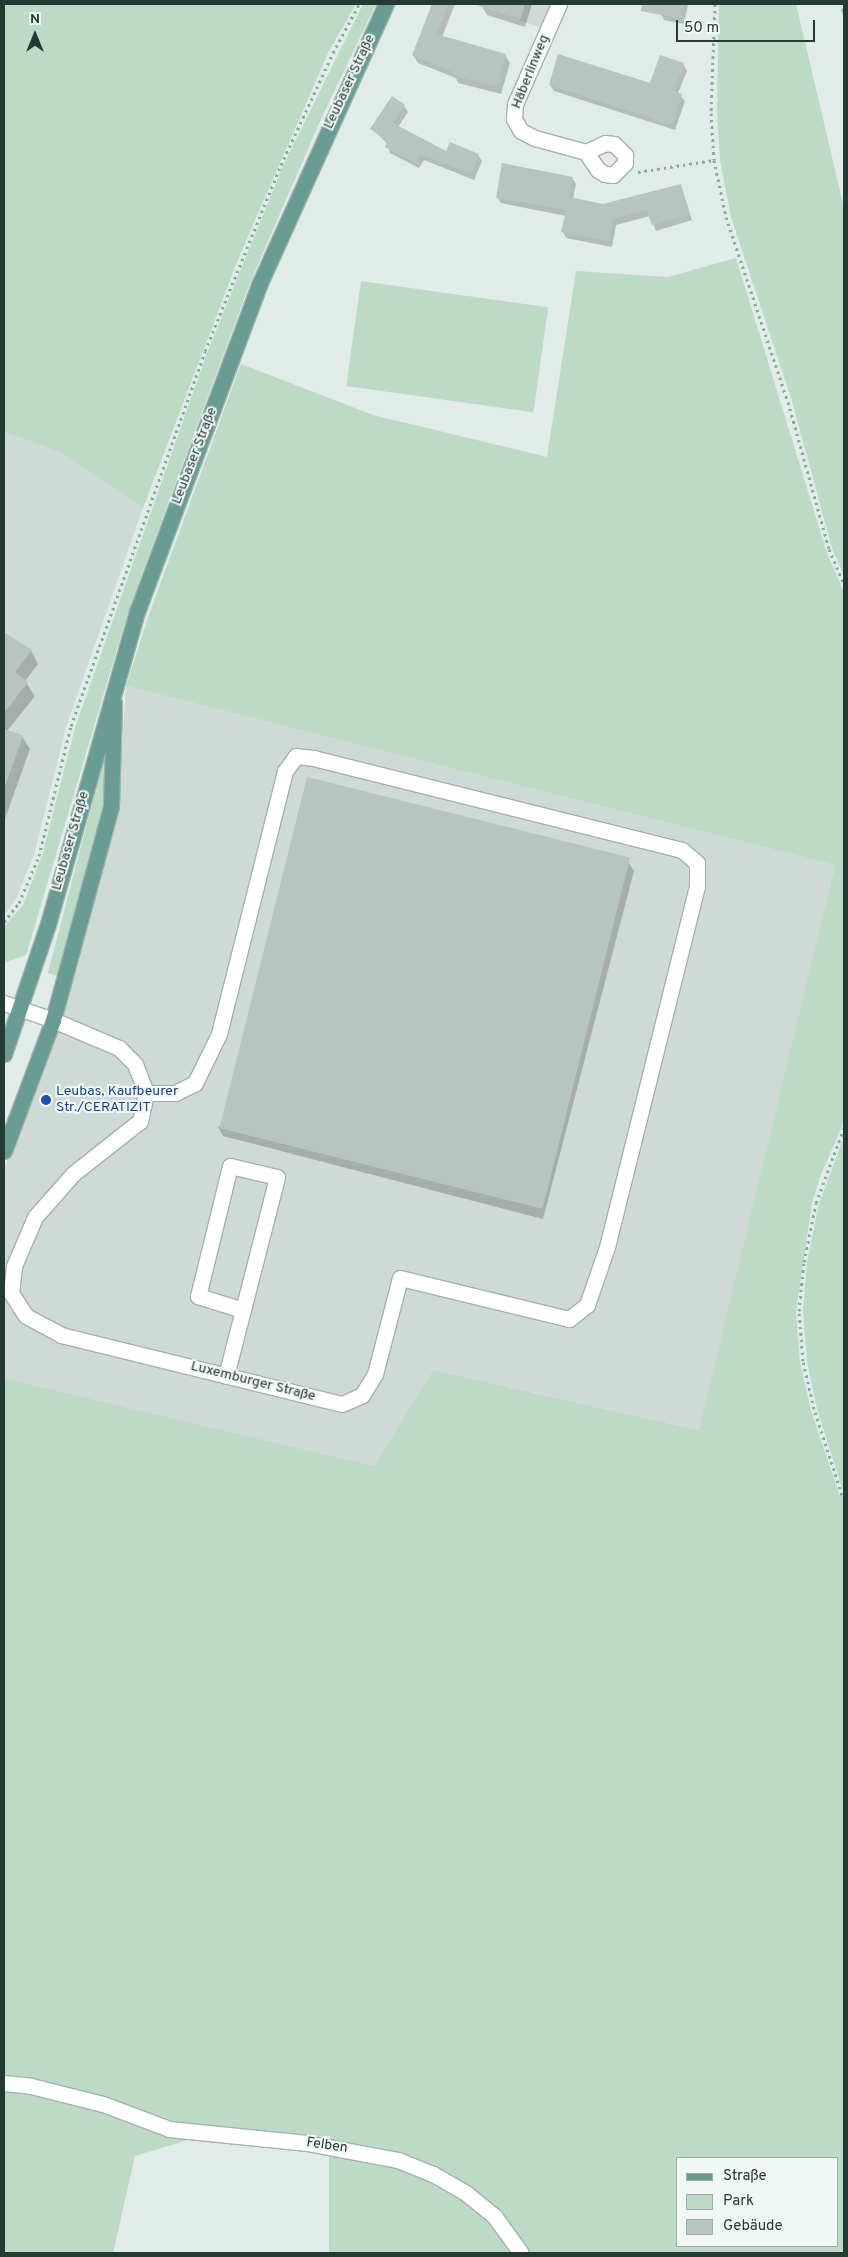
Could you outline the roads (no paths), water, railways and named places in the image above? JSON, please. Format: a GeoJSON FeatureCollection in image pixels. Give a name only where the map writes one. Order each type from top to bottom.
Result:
{"type":"FeatureCollection","features":[{"type":"Feature","properties":{"kind":"main road","name":"Leubaser Straße"},"geometry":{"type":"LineString","coordinates":[[4,1054],[48,924],[114,686],[138,609],[259,285],[386,4]]}},
{"type":"Feature","properties":{"kind":"main road"},"geometry":{"type":"LineString","coordinates":[[4,1151],[53,1020],[111,806],[115,741],[114,686]]}},
{"type":"Feature","properties":{"kind":"street","name":"Häberlinweg"},"geometry":{"type":"LineString","coordinates":[[559,4],[515,104],[514,119],[520,131],[535,138],[586,152]]}},
{"type":"Feature","properties":{"kind":"street"},"geometry":{"type":"LineString","coordinates":[[605,143],[614,144],[625,155],[620,170],[605,174],[598,170],[586,152],[605,143]]}},
{"type":"Feature","properties":{"kind":"street","name":"Luxemburger Straße"},"geometry":{"type":"LineString","coordinates":[[296,756],[314,758],[682,850],[697,863],[698,886],[608,1247],[587,1305],[569,1319],[400,1278],[375,1374],[362,1396],[342,1404],[61,1335],[26,1316],[11,1293],[14,1266],[35,1218],[73,1174],[140,1121],[146,1093],[175,1093],[195,1083],[219,1034],[285,770],[296,756]]}},
{"type":"Feature","properties":{"kind":"street"},"geometry":{"type":"LineString","coordinates":[[4,1004],[53,1020],[118,1048],[135,1064],[146,1093]]}},
{"type":"Feature","properties":{"kind":"street"},"geometry":{"type":"LineString","coordinates":[[226,1376],[243,1310],[277,1177],[230,1166],[198,1296],[243,1310]]}},
{"type":"Feature","properties":{"kind":"street","name":"Felben"},"geometry":{"type":"LineString","coordinates":[[4,2083],[31,2086],[103,2104],[169,2129],[307,2143],[398,2160],[433,2174],[467,2194],[495,2217],[521,2253]]}},
{"type":"Feature","properties":{"kind":"place","name":"Leubas, Kaufbeurer Str./CERATIZIT"},"geometry":{"type":"Point","coordinates":[46,1100]}}]}
